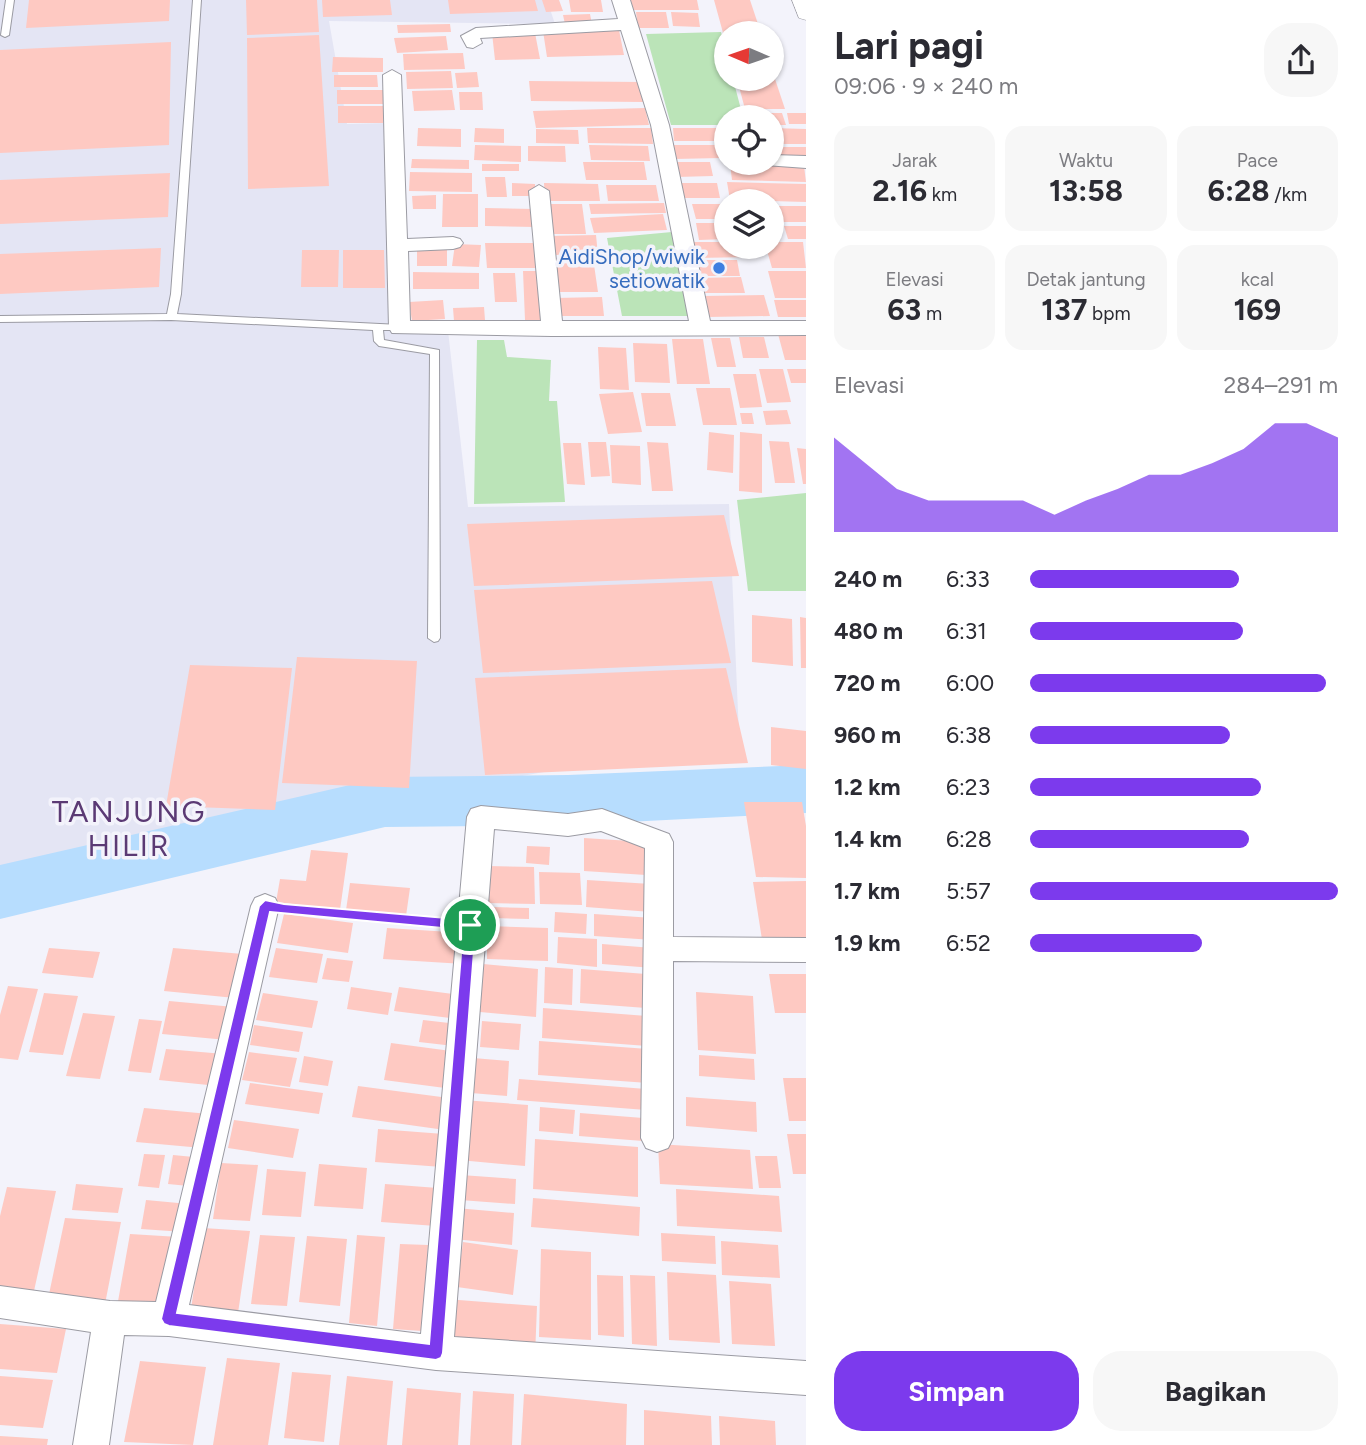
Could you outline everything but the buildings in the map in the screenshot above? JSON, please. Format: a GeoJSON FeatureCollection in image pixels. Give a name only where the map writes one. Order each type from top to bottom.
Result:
{"type":"FeatureCollection","features":[{"type":"Feature","properties":{"kind":"street"},"geometry":{"type":"LineString","coordinates":[[621,0],[660,125],[701,329]]}},
{"type":"Feature","properties":{"kind":"street"},"geometry":{"type":"LineString","coordinates":[[802,0],[806,14]]}},
{"type":"Feature","properties":{"kind":"street"},"geometry":{"type":"LineString","coordinates":[[473,43],[470,36],[476,33],[628,24]]}},
{"type":"Feature","properties":{"kind":"street"},"geometry":{"type":"LineString","coordinates":[[392,75],[400,328],[806,328]]}},
{"type":"Feature","properties":{"kind":"street"},"geometry":{"type":"LineString","coordinates":[[784,162],[806,162]]}},
{"type":"Feature","properties":{"kind":"street"},"geometry":{"type":"LineString","coordinates":[[539,191],[552,329]]}},
{"type":"Feature","properties":{"kind":"street"},"geometry":{"type":"LineString","coordinates":[[396,245],[453,243]]}},
{"type":"Feature","properties":{"kind":"street"},"geometry":{"type":"LineString","coordinates":[[436,1353],[481,817],[568,825],[602,820],[659,842],[657,1138]]}},
{"type":"Feature","properties":{"kind":"street"},"geometry":{"type":"LineString","coordinates":[[169,1319],[265,906]]}},
{"type":"Feature","properties":{"kind":"street"},"geometry":{"type":"LineString","coordinates":[[659,948],[806,950]]}},
{"type":"Feature","properties":{"kind":"street"},"geometry":{"type":"LineString","coordinates":[[0,1302],[110,1318],[169,1319],[436,1353],[806,1378]]}},
{"type":"Feature","properties":{"kind":"street"},"geometry":{"type":"LineString","coordinates":[[91,1445],[110,1318]]}},
{"type":"Feature","properties":{"kind":"lane"},"geometry":{"type":"LineString","coordinates":[[5,35],[10,0]]}},
{"type":"Feature","properties":{"kind":"lane"},"geometry":{"type":"LineString","coordinates":[[172,317],[176,295],[197,0]]}},
{"type":"Feature","properties":{"kind":"lane"},"geometry":{"type":"LineString","coordinates":[[0,319],[172,317],[400,328]]}},
{"type":"Feature","properties":{"kind":"lane"},"geometry":{"type":"LineString","coordinates":[[378,328],[379,341],[383,344],[435,352],[434,638]]}},
{"type":"Feature","properties":{"kind":"path"},"geometry":{"type":"LineString","coordinates":[[265,906],[284,910],[470,925]]}},
{"type":"Feature","properties":{"kind":"shaded area"},"geometry":{"type":"Polygon","coordinates":[[[0,0],[547,0],[555,24],[329,21],[347,124],[388,123],[395,320],[447,322],[468,507],[729,504],[739,735],[0,875],[0,0]]]}},
{"type":"Feature","properties":{"kind":"green space"},"geometry":{"type":"Polygon","coordinates":[[[714,32],[714,91],[736,91],[740,105],[714,105],[714,125],[671,125],[646,34],[714,32]]]}},
{"type":"Feature","properties":{"kind":"green space"},"geometry":{"type":"Polygon","coordinates":[[[672,232],[691,316],[622,316],[607,238],[672,232]]]}},
{"type":"Feature","properties":{"kind":"green space"},"geometry":{"type":"Polygon","coordinates":[[[477,340],[504,340],[507,357],[551,360],[549,401],[557,401],[565,502],[474,504],[477,340]]]}},
{"type":"Feature","properties":{"kind":"green space"},"geometry":{"type":"Polygon","coordinates":[[[806,493],[806,591],[748,591],[737,500],[806,493]]]}},
{"type":"Feature","properties":{"kind":"waterway"},"geometry":{"type":"LineString","coordinates":[[0,892],[385,802],[568,800],[806,789]]}},
{"type":"Feature","properties":{"kind":"place","name":"AidiShop/wiwik setiowatik"},"geometry":{"type":"Point","coordinates":[719,268]}},
{"type":"Feature","properties":{"kind":"district","name":"TANJUNG HILIR"},"geometry":{"type":"Point","coordinates":[129,828]}},
{"type":"Feature","properties":{"kind":"route"},"geometry":{"type":"LineString","coordinates":[[265,906],[284,910],[470,925],[436,1353],[169,1319],[265,906]]}}]}
